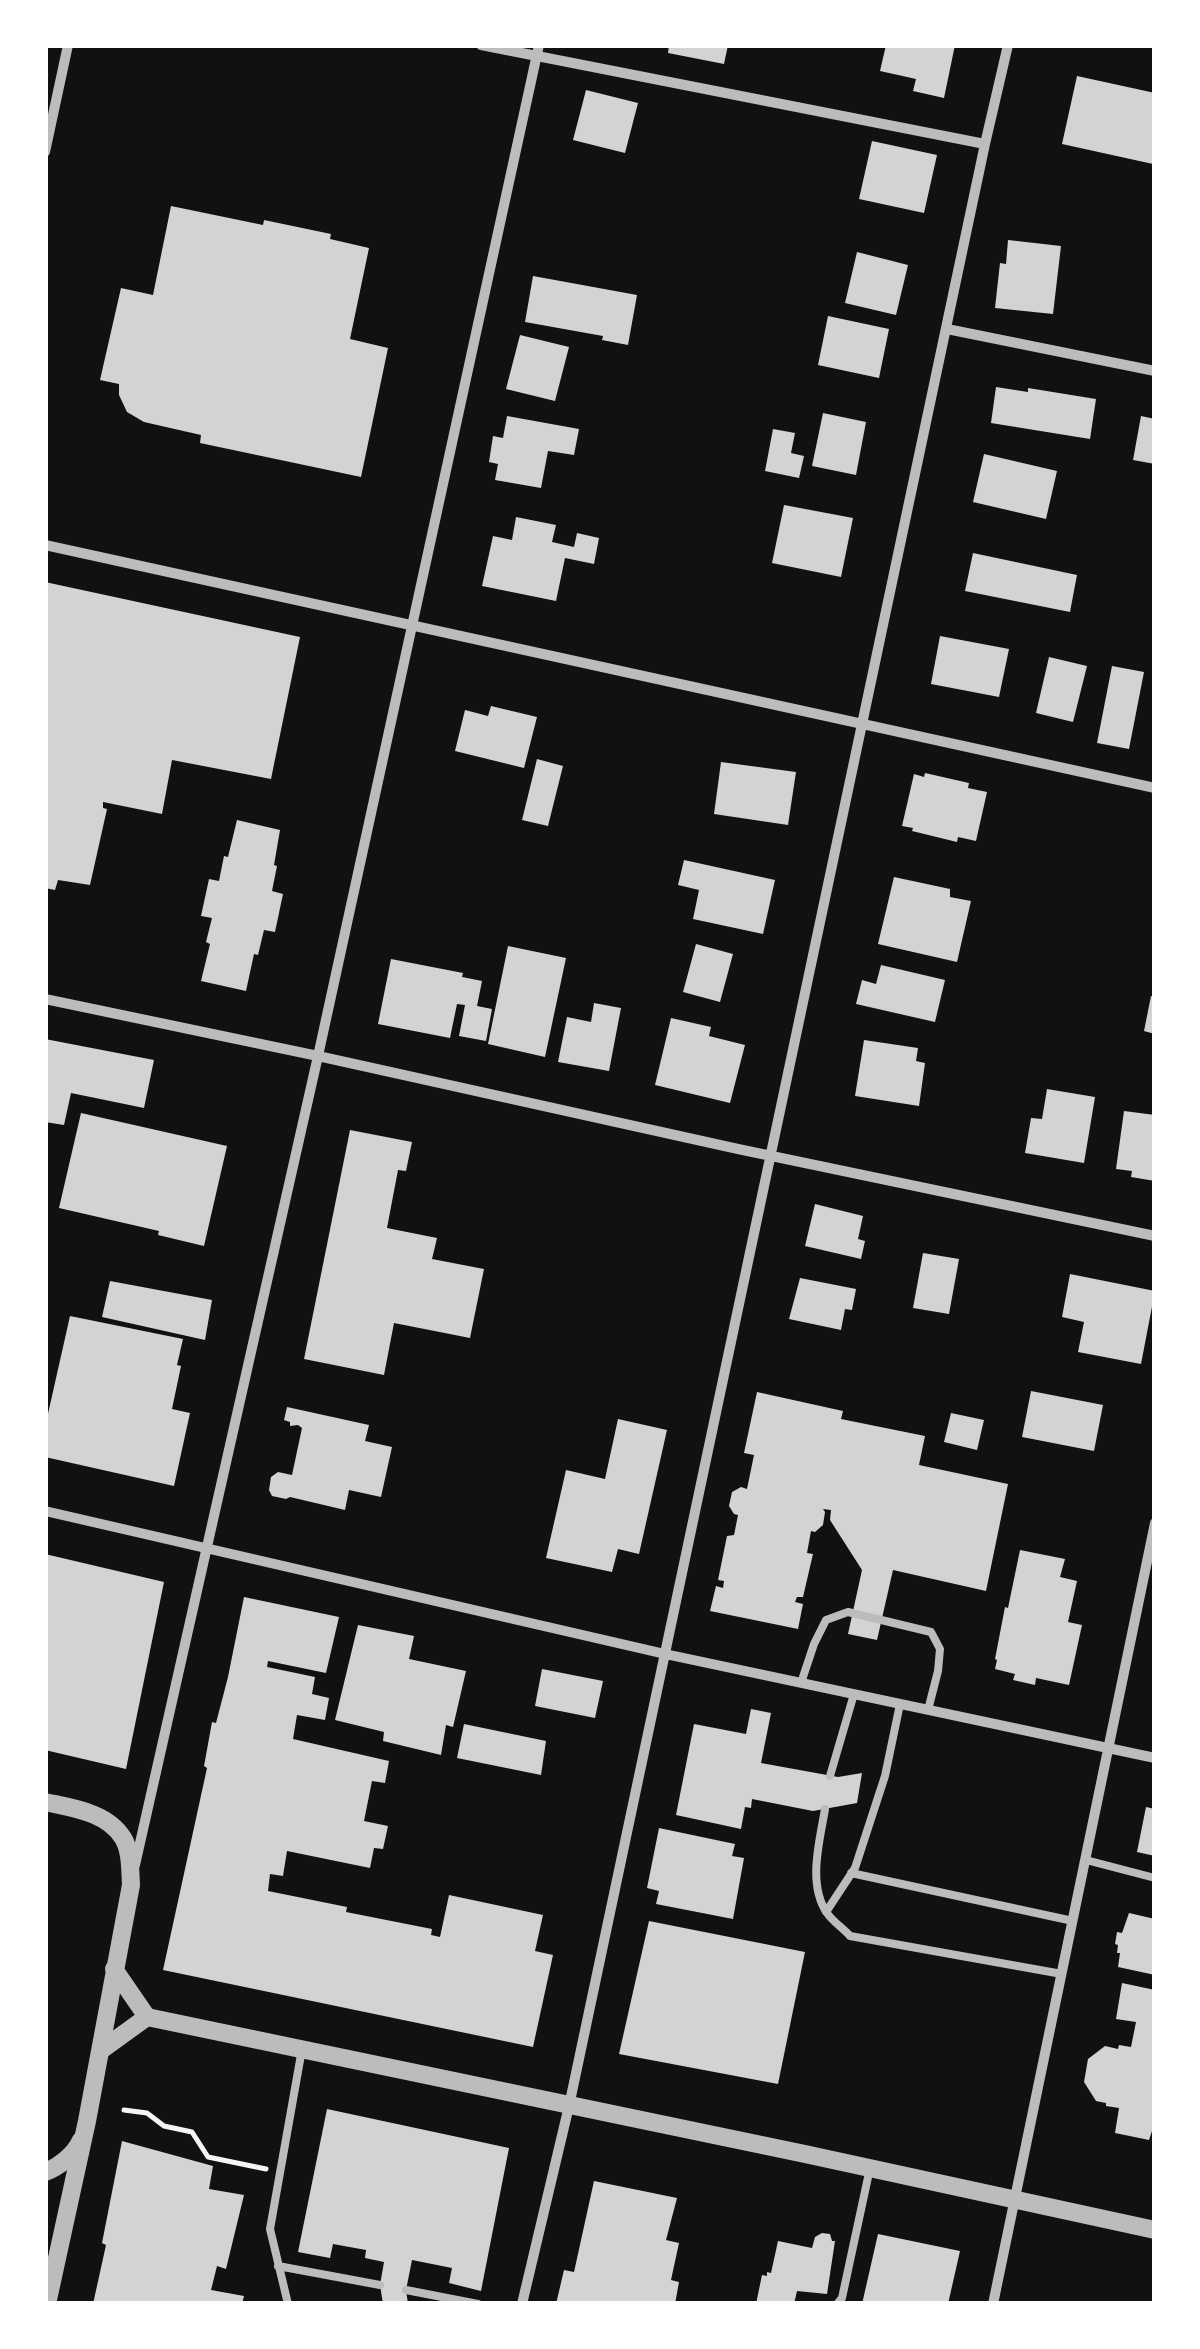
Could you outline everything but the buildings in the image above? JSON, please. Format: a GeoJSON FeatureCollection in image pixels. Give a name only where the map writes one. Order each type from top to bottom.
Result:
{"type":"FeatureCollection","features":[{"type":"Feature","properties":{"kind":"street"},"geometry":{"type":"LineString","coordinates":[[45,152],[68,45]]}},
{"type":"Feature","properties":{"kind":"street"},"geometry":{"type":"LineString","coordinates":[[481,45],[538,50],[985,144]]}},
{"type":"Feature","properties":{"kind":"street"},"geometry":{"type":"LineString","coordinates":[[522,2304],[569,2106],[1008,45]]}},
{"type":"Feature","properties":{"kind":"street"},"geometry":{"type":"LineString","coordinates":[[47,2304],[87,2121],[131,1885],[318,1056],[538,50]]}},
{"type":"Feature","properties":{"kind":"street"},"geometry":{"type":"LineString","coordinates":[[947,329],[1155,371]]}},
{"type":"Feature","properties":{"kind":"street"},"geometry":{"type":"LineString","coordinates":[[45,545],[1155,788]]}},
{"type":"Feature","properties":{"kind":"street"},"geometry":{"type":"LineString","coordinates":[[45,999],[1155,1236]]}},
{"type":"Feature","properties":{"kind":"street"},"geometry":{"type":"LineString","coordinates":[[45,1511],[665,1654],[1155,1758]]}},
{"type":"Feature","properties":{"kind":"street"},"geometry":{"type":"LineString","coordinates":[[993,2304],[1155,1523]]}},
{"type":"Feature","properties":{"kind":"street"},"geometry":{"type":"LineString","coordinates":[[45,1802],[82,1810],[108,1822],[123,1838],[131,1885]]}},
{"type":"Feature","properties":{"kind":"street"},"geometry":{"type":"LineString","coordinates":[[114,1968],[146,2017],[1155,2230]]}},
{"type":"Feature","properties":{"kind":"street"},"geometry":{"type":"LineString","coordinates":[[100,2051],[146,2017]]}},
{"type":"Feature","properties":{"kind":"street"},"geometry":{"type":"LineString","coordinates":[[45,2172],[78,2146],[87,2121]]}},
{"type":"Feature","properties":{"kind":"lane"},"geometry":{"type":"LineString","coordinates":[[802,1683],[826,1620],[848,1612],[932,1632],[940,1649],[928,1710]]}},
{"type":"Feature","properties":{"kind":"lane"},"geometry":{"type":"LineString","coordinates":[[830,1776],[854,1694]]}},
{"type":"Feature","properties":{"kind":"lane"},"geometry":{"type":"LineString","coordinates":[[826,1912],[855,1868],[885,1776],[900,1704]]}},
{"type":"Feature","properties":{"kind":"lane"},"geometry":{"type":"LineString","coordinates":[[824,1809],[816,1861],[818,1890],[826,1912],[850,1936],[1062,1974]]}},
{"type":"Feature","properties":{"kind":"lane"},"geometry":{"type":"LineString","coordinates":[[1086,1860],[1155,1878]]}},
{"type":"Feature","properties":{"kind":"lane"},"geometry":{"type":"LineString","coordinates":[[851,1873],[1073,1922]]}},
{"type":"Feature","properties":{"kind":"lane"},"geometry":{"type":"LineString","coordinates":[[288,2304],[270,2228],[302,2050]]}},
{"type":"Feature","properties":{"kind":"lane"},"geometry":{"type":"LineString","coordinates":[[838,2304],[870,2168]]}},
{"type":"Feature","properties":{"kind":"lane"},"geometry":{"type":"LineString","coordinates":[[278,2266],[380,2284]]}},
{"type":"Feature","properties":{"kind":"lane"},"geometry":{"type":"LineString","coordinates":[[406,2290],[478,2304]]}},
{"type":"Feature","properties":{"kind":"path"},"geometry":{"type":"LineString","coordinates":[[124,2110],[148,2113],[164,2126],[192,2132],[208,2157],[279,2171]]}}]}
